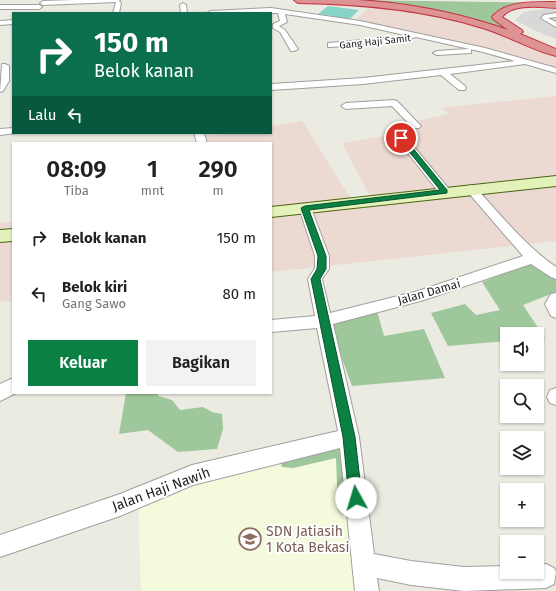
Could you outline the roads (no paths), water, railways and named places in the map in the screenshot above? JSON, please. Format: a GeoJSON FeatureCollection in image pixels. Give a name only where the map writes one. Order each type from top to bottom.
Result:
{"type":"FeatureCollection","features":[{"type":"Feature","properties":{"kind":"highway"},"geometry":{"type":"LineString","coordinates":[[298,0],[344,1]]}},
{"type":"Feature","properties":{"kind":"highway"},"geometry":{"type":"LineString","coordinates":[[333,0],[430,12],[473,22],[505,32],[556,53]]}},
{"type":"Feature","properties":{"kind":"highway"},"geometry":{"type":"LineString","coordinates":[[508,0],[556,1]]}},
{"type":"Feature","properties":{"kind":"highway"},"geometry":{"type":"LineString","coordinates":[[556,8],[510,8],[502,10],[497,17],[502,23],[511,28],[556,47]]}},
{"type":"Feature","properties":{"kind":"main road"},"geometry":{"type":"LineString","coordinates":[[272,212],[471,189],[556,181]]}},
{"type":"Feature","properties":{"kind":"main road"},"geometry":{"type":"LineString","coordinates":[[0,236],[12,235]]}},
{"type":"Feature","properties":{"kind":"street"},"geometry":{"type":"LineString","coordinates":[[0,7],[43,3],[118,2],[116,12]]}},
{"type":"Feature","properties":{"kind":"street"},"geometry":{"type":"LineString","coordinates":[[36,12],[43,3]]}},
{"type":"Feature","properties":{"kind":"street"},"geometry":{"type":"LineString","coordinates":[[183,5],[184,12]]}},
{"type":"Feature","properties":{"kind":"street"},"geometry":{"type":"LineString","coordinates":[[226,12],[264,10],[360,23],[485,50],[556,71]]}},
{"type":"Feature","properties":{"kind":"street"},"geometry":{"type":"LineString","coordinates":[[281,12],[284,19]]}},
{"type":"Feature","properties":{"kind":"street"},"geometry":{"type":"LineString","coordinates":[[284,19],[299,18],[301,17],[299,15]]}},
{"type":"Feature","properties":{"kind":"street"},"geometry":{"type":"LineString","coordinates":[[556,15],[546,16],[544,18],[556,25]]}},
{"type":"Feature","properties":{"kind":"street"},"geometry":{"type":"LineString","coordinates":[[318,18],[325,27]]}},
{"type":"Feature","properties":{"kind":"street"},"geometry":{"type":"LineString","coordinates":[[284,19],[284,22],[275,25],[276,28],[283,31],[294,49]]}},
{"type":"Feature","properties":{"kind":"street"},"geometry":{"type":"LineString","coordinates":[[0,23],[12,22]]}},
{"type":"Feature","properties":{"kind":"street","name":"Gang Haji Samit"},"geometry":{"type":"LineString","coordinates":[[331,45],[404,39],[419,35]]}},
{"type":"Feature","properties":{"kind":"street"},"geometry":{"type":"LineString","coordinates":[[437,53],[485,50]]}},
{"type":"Feature","properties":{"kind":"street"},"geometry":{"type":"LineString","coordinates":[[272,87],[365,84],[529,62]]}},
{"type":"Feature","properties":{"kind":"street"},"geometry":{"type":"LineString","coordinates":[[0,89],[5,81],[6,66]]}},
{"type":"Feature","properties":{"kind":"street"},"geometry":{"type":"LineString","coordinates":[[444,73],[462,88]]}},
{"type":"Feature","properties":{"kind":"street"},"geometry":{"type":"LineString","coordinates":[[346,106],[378,100],[394,103],[416,126]]}},
{"type":"Feature","properties":{"kind":"street"},"geometry":{"type":"LineString","coordinates":[[0,132],[12,131]]}},
{"type":"Feature","properties":{"kind":"street"},"geometry":{"type":"LineString","coordinates":[[401,138],[445,192]]}},
{"type":"Feature","properties":{"kind":"street"},"geometry":{"type":"LineString","coordinates":[[471,189],[514,239],[533,258],[556,274]]}},
{"type":"Feature","properties":{"kind":"street"},"geometry":{"type":"LineString","coordinates":[[305,208],[322,256],[322,269],[315,279],[349,437],[367,591]]}},
{"type":"Feature","properties":{"kind":"street","name":"Jalan Damai"},"geometry":{"type":"LineString","coordinates":[[272,326],[324,321],[418,296],[483,276],[533,258]]}},
{"type":"Feature","properties":{"kind":"street"},"geometry":{"type":"LineString","coordinates":[[556,298],[553,304],[556,312]]}},
{"type":"Feature","properties":{"kind":"street"},"geometry":{"type":"LineString","coordinates":[[0,393],[12,387]]}},
{"type":"Feature","properties":{"kind":"street","name":"Jalan Haji Nawih"},"geometry":{"type":"LineString","coordinates":[[0,546],[112,508],[192,475],[349,437]]}},
{"type":"Feature","properties":{"kind":"street"},"geometry":{"type":"LineString","coordinates":[[364,564],[411,573],[464,579],[546,576]]}},
{"type":"Feature","properties":{"kind":"place","name":"SDN Jatiasih 1 Kota Bekasi"},"geometry":{"type":"Point","coordinates":[250,539]}}]}
